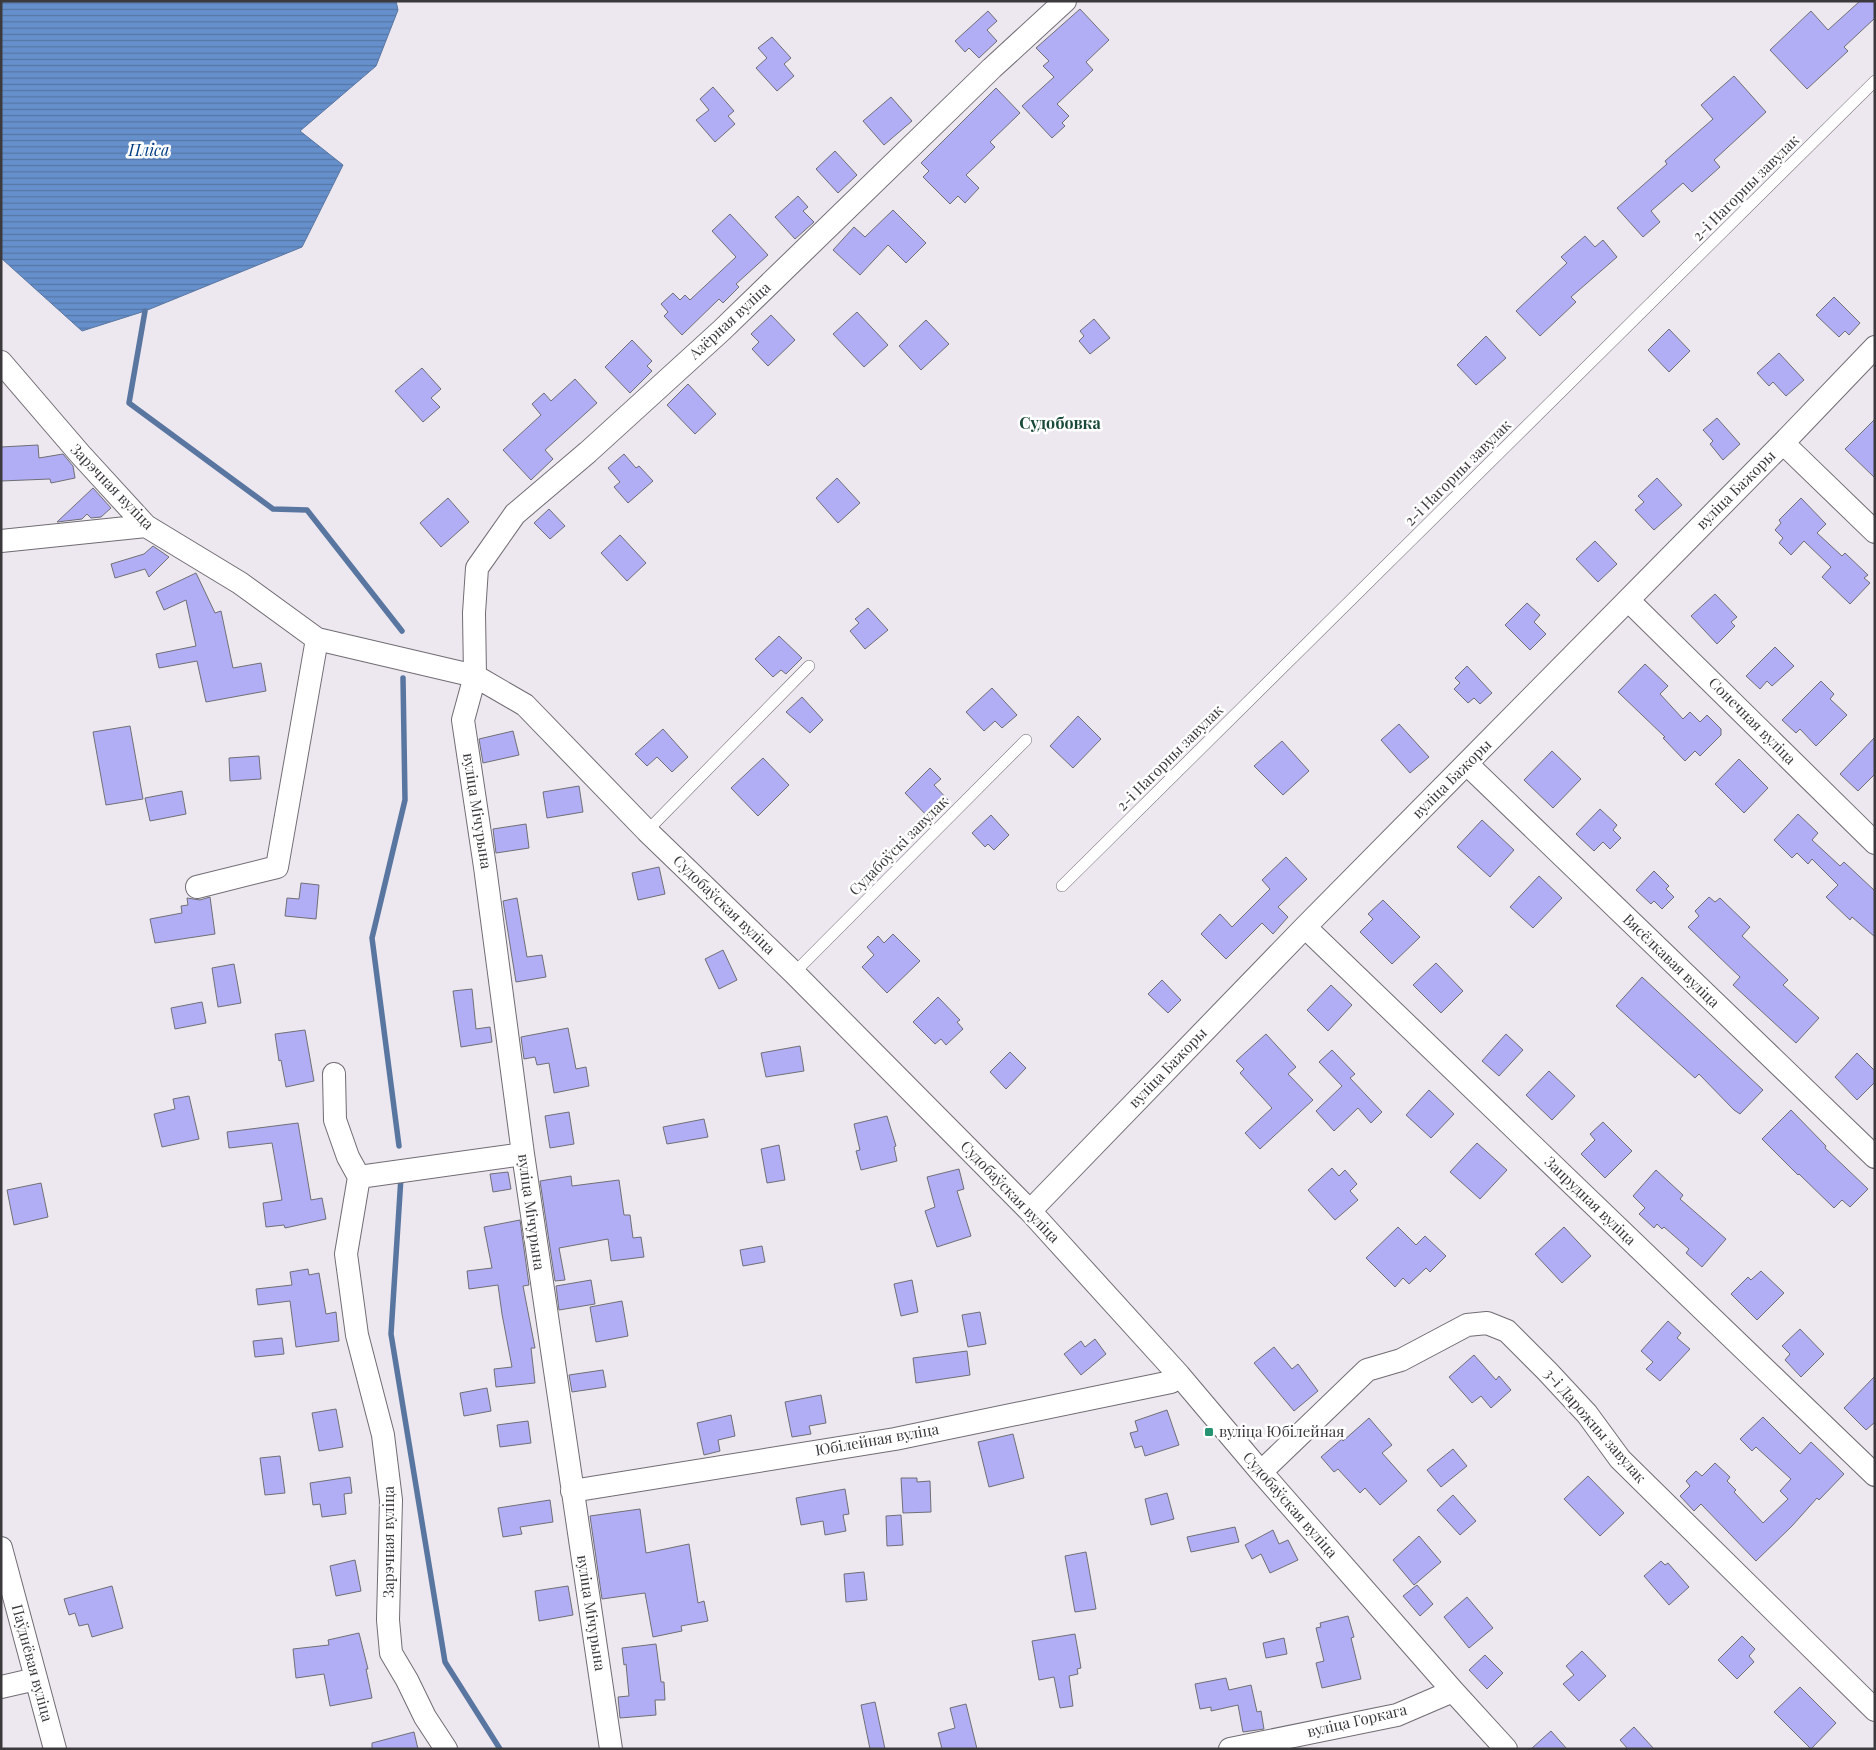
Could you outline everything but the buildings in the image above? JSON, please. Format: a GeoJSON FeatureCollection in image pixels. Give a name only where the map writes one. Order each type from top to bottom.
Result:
{"type":"FeatureCollection","features":[{"type":"Feature","properties":{"kind":"street","name":"Азёрная вуліца"},"geometry":{"type":"LineString","coordinates":[[474,676],[474,613],[477,568],[515,514],[588,452],[722,330],[992,68],[1066,1]]}},
{"type":"Feature","properties":{"kind":"street","name":"вуліца Бажоры"},"geometry":{"type":"LineString","coordinates":[[1030,1211],[1305,927],[1783,443],[1875,347]]}},
{"type":"Feature","properties":{"kind":"street","name":"Зарэчная вуліца"},"geometry":{"type":"LineString","coordinates":[[1,362],[80,454],[146,526],[240,583],[317,639],[474,676]]}},
{"type":"Feature","properties":{"kind":"street"},"geometry":{"type":"LineString","coordinates":[[1783,443],[1875,532]]}},
{"type":"Feature","properties":{"kind":"street"},"geometry":{"type":"LineString","coordinates":[[1,541],[146,526]]}},
{"type":"Feature","properties":{"kind":"street","name":"Сонечная вуліца"},"geometry":{"type":"LineString","coordinates":[[1628,600],[1875,843]]}},
{"type":"Feature","properties":{"kind":"street"},"geometry":{"type":"LineString","coordinates":[[197,887],[277,867],[317,639]]}},
{"type":"Feature","properties":{"kind":"street","name":"Судобаўская вуліца"},"geometry":{"type":"LineString","coordinates":[[474,676],[525,705],[646,831],[794,973],[1030,1211],[1179,1375],[1452,1691],[1506,1749]]}},
{"type":"Feature","properties":{"kind":"street","name":"вуліца Мічурына"},"geometry":{"type":"LineString","coordinates":[[474,676],[463,720],[485,867],[523,1154],[611,1749]]}},
{"type":"Feature","properties":{"kind":"street","name":"Вясёлкавая вуліца"},"geometry":{"type":"LineString","coordinates":[[1467,764],[1875,1157]]}},
{"type":"Feature","properties":{"kind":"street","name":"Запрудная вуліца"},"geometry":{"type":"LineString","coordinates":[[1305,927],[1875,1474]]}},
{"type":"Feature","properties":{"kind":"street"},"geometry":{"type":"LineString","coordinates":[[334,1074],[335,1120],[348,1157],[359,1176],[523,1154]]}},
{"type":"Feature","properties":{"kind":"street","name":"Зарэчная вуліца"},"geometry":{"type":"LineString","coordinates":[[359,1176],[346,1254],[357,1335],[383,1435],[391,1500],[388,1620],[391,1653],[425,1717],[446,1749]]}},
{"type":"Feature","properties":{"kind":"street","name":"3-і Дарожны завулак"},"geometry":{"type":"LineString","coordinates":[[1261,1472],[1367,1370],[1401,1360],[1467,1325],[1488,1323],[1507,1331],[1547,1370],[1587,1414],[1620,1459],[1875,1710]]}},
{"type":"Feature","properties":{"kind":"street","name":"Юбілейная вуліца"},"geometry":{"type":"LineString","coordinates":[[572,1491],[895,1439],[1171,1382],[1179,1375]]}},
{"type":"Feature","properties":{"kind":"street","name":"Паўднёвая вуліца"},"geometry":{"type":"LineString","coordinates":[[1,1548],[55,1749]]}},
{"type":"Feature","properties":{"kind":"street"},"geometry":{"type":"LineString","coordinates":[[1,1687],[36,1679]]}},
{"type":"Feature","properties":{"kind":"street","name":"вуліца Горкага"},"geometry":{"type":"LineString","coordinates":[[1230,1749],[1397,1715],[1452,1691]]}},
{"type":"Feature","properties":{"kind":"lane","name":"2-і Нагорны завулак"},"geometry":{"type":"LineString","coordinates":[[1062,886],[1875,81]]}},
{"type":"Feature","properties":{"kind":"lane"},"geometry":{"type":"LineString","coordinates":[[646,831],[809,666]]}},
{"type":"Feature","properties":{"kind":"lane","name":"Судабоўскі завулак"},"geometry":{"type":"LineString","coordinates":[[794,973],[1026,740]]}},
{"type":"Feature","properties":{"kind":"water","name":"Пліса"},"geometry":{"type":"Polygon","coordinates":[[[1,1],[396,1],[398,10],[376,66],[300,131],[343,165],[302,247],[145,311],[82,331],[1,258],[1,1]]]}},
{"type":"Feature","properties":{"kind":"waterway"},"geometry":{"type":"LineString","coordinates":[[145,311],[129,403],[273,509],[307,510],[402,631]]}},
{"type":"Feature","properties":{"kind":"waterway"},"geometry":{"type":"LineString","coordinates":[[399,1146],[372,938],[405,800],[403,678]]}},
{"type":"Feature","properties":{"kind":"waterway"},"geometry":{"type":"LineString","coordinates":[[401,1177],[391,1334],[445,1662],[500,1749]]}},
{"type":"Feature","properties":{"kind":"place","name":"вуліца Юбілейная"},"geometry":{"type":"Point","coordinates":[1209,1432]}},
{"type":"Feature","properties":{"kind":"district","name":"Судобовка"},"geometry":{"type":"Point","coordinates":[1060,423]}}]}
